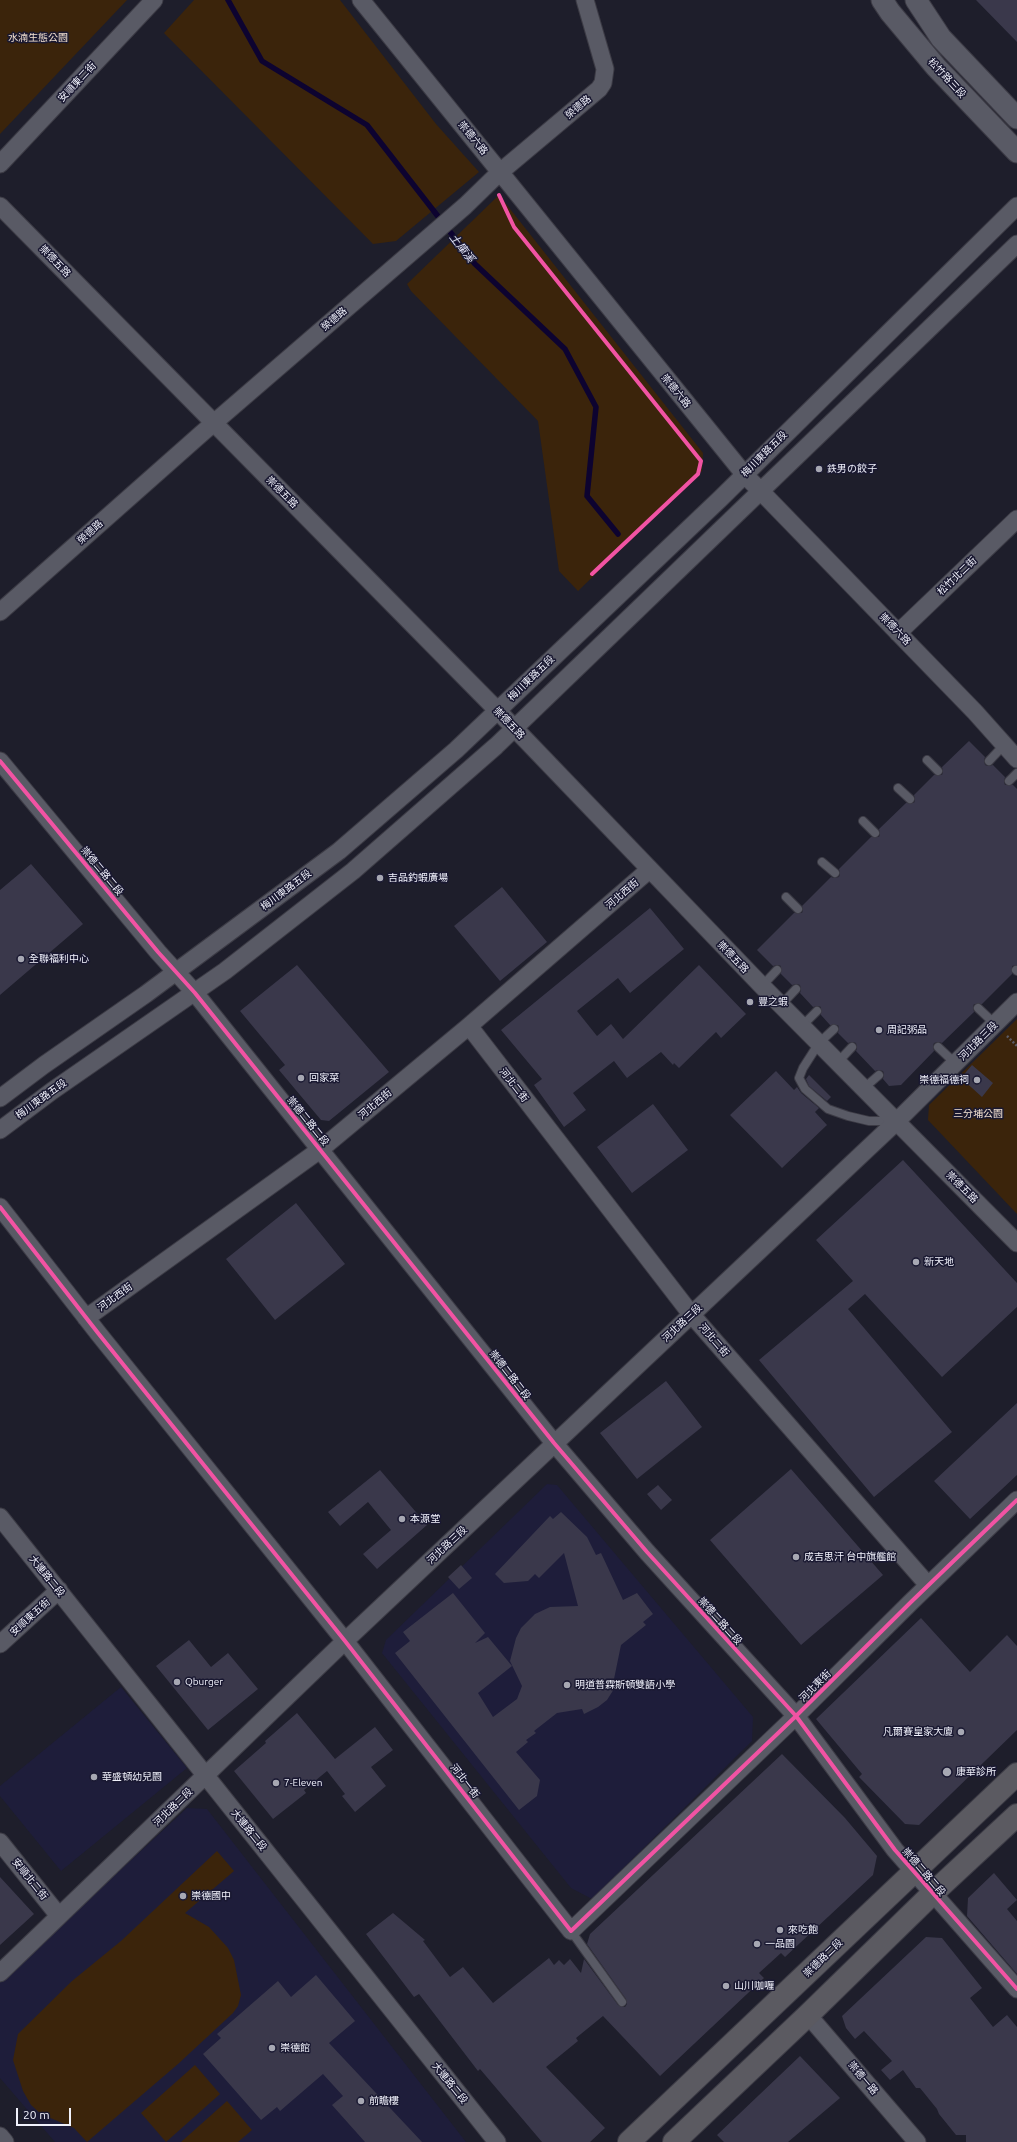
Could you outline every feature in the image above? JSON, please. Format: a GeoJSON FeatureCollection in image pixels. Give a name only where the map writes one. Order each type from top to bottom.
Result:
{"type":"FeatureCollection","features":[{"type":"Feature","properties":{"kind":"main road","name":"崇德路二段"},"geometry":{"type":"LineString","coordinates":[[629,2142],[1017,1774]]}},
{"type":"Feature","properties":{"kind":"main road"},"geometry":{"type":"LineString","coordinates":[[674,2142],[808,2015],[932,1894],[1017,1815]]}},
{"type":"Feature","properties":{"kind":"street","name":"安順東二街"},"geometry":{"type":"LineString","coordinates":[[0,164],[154,0]]}},
{"type":"Feature","properties":{"kind":"street","name":"崇德六路"},"geometry":{"type":"LineString","coordinates":[[361,0],[499,173],[744,474],[975,712],[1017,759]]}},
{"type":"Feature","properties":{"kind":"street","name":"榮德路"},"geometry":{"type":"LineString","coordinates":[[0,612],[214,423],[465,206],[499,173],[599,89],[603,83],[605,69],[585,0]]}},
{"type":"Feature","properties":{"kind":"street","name":"松竹路三段"},"geometry":{"type":"LineString","coordinates":[[882,0],[890,12],[936,67],[1017,152]]}},
{"type":"Feature","properties":{"kind":"street"},"geometry":{"type":"LineString","coordinates":[[916,0],[942,38],[1017,118]]}},
{"type":"Feature","properties":{"kind":"street","name":"崇德五路"},"geometry":{"type":"LineString","coordinates":[[0,206],[497,710],[780,1005],[1017,1242]]}},
{"type":"Feature","properties":{"kind":"street","name":"梅川東路五段"},"geometry":{"type":"LineString","coordinates":[[0,1098],[176,972],[339,851],[456,750],[721,498],[1017,206]]}},
{"type":"Feature","properties":{"kind":"street","name":"梅川東路五段"},"geometry":{"type":"LineString","coordinates":[[0,1130],[52,1090],[194,993],[354,871],[496,746],[1017,244]]}},
{"type":"Feature","properties":{"kind":"street","name":"松竹北二街"},"geometry":{"type":"LineString","coordinates":[[898,633],[1017,519]]}},
{"type":"Feature","properties":{"kind":"street","name":"崇德二路二段"},"geometry":{"type":"LineString","coordinates":[[0,761],[194,993],[321,1149],[554,1444],[647,1552],[796,1716],[838,1775],[914,1872],[1017,1989]]}},
{"type":"Feature","properties":{"kind":"street","name":"河北西街"},"geometry":{"type":"LineString","coordinates":[[86,1318],[321,1149],[469,1026],[649,870]]}},
{"type":"Feature","properties":{"kind":"street","name":"河北路三段"},"geometry":{"type":"LineString","coordinates":[[345,1640],[897,1121],[1017,1002]]}},
{"type":"Feature","properties":{"kind":"street","name":"河北二街"},"geometry":{"type":"LineString","coordinates":[[469,1026],[692,1314],[928,1585]]}},
{"type":"Feature","properties":{"kind":"street","name":"河北一街"},"geometry":{"type":"LineString","coordinates":[[0,1207],[86,1318],[345,1640],[571,1931]]}},
{"type":"Feature","properties":{"kind":"street","name":"河北東街"},"geometry":{"type":"LineString","coordinates":[[571,1931],[796,1716],[928,1585],[1017,1500]]}},
{"type":"Feature","properties":{"kind":"street","name":"大連路二段"},"geometry":{"type":"LineString","coordinates":[[0,1517],[497,2142]]}},
{"type":"Feature","properties":{"kind":"street","name":"安順東五街"},"geometry":{"type":"LineString","coordinates":[[0,1644],[59,1590]]}},
{"type":"Feature","properties":{"kind":"street","name":"河北路二段"},"geometry":{"type":"LineString","coordinates":[[0,1973],[345,1640]]}},
{"type":"Feature","properties":{"kind":"street","name":"安順北二街"},"geometry":{"type":"LineString","coordinates":[[0,1842],[59,1916]]}},
{"type":"Feature","properties":{"kind":"street","name":"崇德一路"},"geometry":{"type":"LineString","coordinates":[[808,2015],[916,2142]]}},
{"type":"Feature","properties":{"kind":"street"},"geometry":{"type":"LineString","coordinates":[[0,2136],[5,2142]]}},
{"type":"Feature","properties":{"kind":"lane"},"geometry":{"type":"LineString","coordinates":[[989,761],[1004,745]]}},
{"type":"Feature","properties":{"kind":"lane"},"geometry":{"type":"LineString","coordinates":[[927,760],[938,771]]}},
{"type":"Feature","properties":{"kind":"lane"},"geometry":{"type":"LineString","coordinates":[[1009,781],[1017,772]]}},
{"type":"Feature","properties":{"kind":"lane"},"geometry":{"type":"LineString","coordinates":[[898,788],[910,799]]}},
{"type":"Feature","properties":{"kind":"lane"},"geometry":{"type":"LineString","coordinates":[[863,821],[875,833]]}},
{"type":"Feature","properties":{"kind":"lane"},"geometry":{"type":"LineString","coordinates":[[822,862],[835,873]]}},
{"type":"Feature","properties":{"kind":"lane"},"geometry":{"type":"LineString","coordinates":[[786,897],[798,909]]}},
{"type":"Feature","properties":{"kind":"lane"},"geometry":{"type":"LineString","coordinates":[[762,986],[777,970]]}},
{"type":"Feature","properties":{"kind":"lane"},"geometry":{"type":"LineString","coordinates":[[780,1005],[796,989]]}},
{"type":"Feature","properties":{"kind":"lane"},"geometry":{"type":"LineString","coordinates":[[978,1008],[995,1024]]}},
{"type":"Feature","properties":{"kind":"lane"},"geometry":{"type":"LineString","coordinates":[[802,1026],[817,1011]]}},
{"type":"Feature","properties":{"kind":"lane"},"geometry":{"type":"LineString","coordinates":[[834,1029],[819,1043],[799,1078],[804,1089],[828,1109],[848,1116],[869,1121],[897,1121]]}},
{"type":"Feature","properties":{"kind":"lane"},"geometry":{"type":"LineString","coordinates":[[838,1062],[852,1047]]}},
{"type":"Feature","properties":{"kind":"lane"},"geometry":{"type":"LineString","coordinates":[[938,1047],[955,1063]]}},
{"type":"Feature","properties":{"kind":"lane"},"geometry":{"type":"LineString","coordinates":[[864,1088],[878,1075]]}},
{"type":"Feature","properties":{"kind":"lane"},"geometry":{"type":"LineString","coordinates":[[571,1931],[622,2002]]}},
{"type":"Feature","properties":{"kind":"shaded area","name":"明道普霖斯頓雙語小學"},"geometry":{"type":"Polygon","coordinates":[[[547,1484],[557,1485],[753,1717],[752,1741],[592,1899],[571,1888],[382,1653],[386,1640],[547,1484]]]}},
{"type":"Feature","properties":{"kind":"shaded area","name":"華盛頓幼兒園"},"geometry":{"type":"Polygon","coordinates":[[[121,1687],[187,1768],[61,1871],[0,1796],[0,1786],[121,1687]]]}},
{"type":"Feature","properties":{"kind":"shaded area","name":"崇德國中"},"geometry":{"type":"Polygon","coordinates":[[[187,1808],[207,1809],[466,2142],[55,2142],[0,2078],[0,1982],[187,1808]]]}},
{"type":"Feature","properties":{"kind":"green space","name":"水湳生態公園"},"geometry":{"type":"Polygon","coordinates":[[[0,0],[127,0],[0,134],[0,0]]]}},
{"type":"Feature","properties":{"kind":"green space"},"geometry":{"type":"Polygon","coordinates":[[[194,0],[340,0],[436,124],[479,172],[396,241],[373,244],[164,33],[194,0]]]}},
{"type":"Feature","properties":{"kind":"green space"},"geometry":{"type":"Polygon","coordinates":[[[499,195],[703,453],[702,471],[578,591],[559,571],[538,421],[411,291],[407,284],[499,195]]]}},
{"type":"Feature","properties":{"kind":"green space","name":"三分埔公園"},"geometry":{"type":"Polygon","coordinates":[[[1017,1019],[1017,1214],[928,1120],[929,1105],[1017,1019]]]}},
{"type":"Feature","properties":{"kind":"green space"},"geometry":{"type":"Polygon","coordinates":[[[217,1851],[234,1871],[185,1913],[209,1927],[228,1948],[234,1960],[241,1995],[238,2006],[233,2013],[178,2064],[87,2142],[74,2128],[41,2114],[31,2105],[23,2091],[13,2060],[18,2034],[72,1981],[121,1941],[217,1851]]]}},
{"type":"Feature","properties":{"kind":"green space"},"geometry":{"type":"Polygon","coordinates":[[[195,2065],[220,2094],[166,2142],[141,2113],[195,2065]]]}},
{"type":"Feature","properties":{"kind":"green space"},"geometry":{"type":"Polygon","coordinates":[[[227,2101],[252,2130],[238,2142],[181,2142],[227,2101]]]}},
{"type":"Feature","properties":{"kind":"building"},"geometry":{"type":"Polygon","coordinates":[[[976,0],[1017,0],[1017,42],[976,0]]]}},
{"type":"Feature","properties":{"kind":"building"},"geometry":{"type":"Polygon","coordinates":[[[969,741],[985,757],[985,765],[993,765],[1005,777],[1005,785],[1013,785],[1017,789],[1017,965],[1012,966],[1012,974],[982,1004],[974,1004],[974,1012],[942,1043],[934,1043],[934,1051],[901,1085],[889,1086],[883,1079],[883,1071],[875,1071],[856,1051],[856,1043],[848,1043],[838,1033],[838,1025],[830,1025],[821,1015],[821,1007],[813,1007],[800,993],[800,985],[792,985],[781,974],[781,966],[773,966],[757,950],[794,913],[802,913],[802,906],[831,877],[839,877],[839,869],[871,837],[879,837],[879,829],[906,803],[914,803],[914,795],[934,775],[942,775],[942,767],[969,741]]]}},
{"type":"Feature","properties":{"kind":"building","name":"全聯福利中心"},"geometry":{"type":"Polygon","coordinates":[[[31,864],[83,924],[0,995],[0,890],[31,864]]]}},
{"type":"Feature","properties":{"kind":"building"},"geometry":{"type":"Polygon","coordinates":[[[502,887],[547,942],[500,981],[454,926],[502,887]]]}},
{"type":"Feature","properties":{"kind":"building"},"geometry":{"type":"Polygon","coordinates":[[[650,908],[684,949],[630,993],[618,978],[577,1011],[597,1036],[611,1024],[623,1039],[699,965],[746,1014],[721,1038],[716,1032],[679,1068],[674,1063],[673,1065],[661,1052],[627,1078],[614,1061],[573,1093],[586,1110],[564,1127],[534,1085],[542,1079],[501,1030],[650,908]]]}},
{"type":"Feature","properties":{"kind":"building"},"geometry":{"type":"Polygon","coordinates":[[[297,965],[389,1072],[329,1121],[321,1120],[279,1070],[285,1065],[240,1011],[297,965]]]}},
{"type":"Feature","properties":{"kind":"building","name":"崇德福德祠"},"geometry":{"type":"Polygon","coordinates":[[[972,1065],[993,1083],[982,1097],[961,1078],[972,1065]]]}},
{"type":"Feature","properties":{"kind":"building"},"geometry":{"type":"Polygon","coordinates":[[[776,1071],[794,1090],[797,1087],[801,1093],[819,1108],[815,1112],[827,1125],[782,1168],[730,1115],[776,1071]]]}},
{"type":"Feature","properties":{"kind":"building"},"geometry":{"type":"Polygon","coordinates":[[[809,1075],[831,1097],[827,1101],[809,1086],[806,1079],[809,1075]]]}},
{"type":"Feature","properties":{"kind":"building"},"geometry":{"type":"Polygon","coordinates":[[[653,1104],[688,1150],[632,1193],[597,1147],[653,1104]]]}},
{"type":"Feature","properties":{"kind":"building"},"geometry":{"type":"Polygon","coordinates":[[[903,1160],[1017,1283],[1017,1307],[942,1377],[865,1294],[848,1309],[952,1432],[874,1497],[759,1360],[853,1281],[816,1240],[903,1160]]]}},
{"type":"Feature","properties":{"kind":"building"},"geometry":{"type":"Polygon","coordinates":[[[296,1203],[345,1264],[275,1320],[226,1259],[296,1203]]]}},
{"type":"Feature","properties":{"kind":"building"},"geometry":{"type":"Polygon","coordinates":[[[666,1381],[702,1427],[637,1479],[600,1433],[666,1381]]]}},
{"type":"Feature","properties":{"kind":"building"},"geometry":{"type":"Polygon","coordinates":[[[1017,1403],[1017,1475],[970,1519],[934,1481],[1017,1403]]]}},
{"type":"Feature","properties":{"kind":"building","name":"成吉思汗 台中旗艦館"},"geometry":{"type":"Polygon","coordinates":[[[791,1469],[883,1575],[801,1645],[710,1540],[791,1469]]]}},
{"type":"Feature","properties":{"kind":"building","name":"本源堂"},"geometry":{"type":"Polygon","coordinates":[[[380,1470],[427,1525],[377,1569],[363,1554],[391,1530],[368,1502],[340,1526],[328,1512],[380,1470]]]}},
{"type":"Feature","properties":{"kind":"building"},"geometry":{"type":"Polygon","coordinates":[[[658,1485],[672,1500],[661,1510],[647,1494],[658,1485]]]}},
{"type":"Feature","properties":{"kind":"building"},"geometry":{"type":"Polygon","coordinates":[[[561,1512],[587,1537],[596,1555],[601,1553],[623,1600],[637,1593],[653,1614],[643,1622],[646,1625],[621,1645],[614,1679],[619,1681],[607,1700],[598,1707],[584,1714],[582,1709],[557,1713],[534,1731],[536,1733],[526,1740],[528,1742],[516,1752],[540,1780],[537,1796],[519,1810],[395,1653],[410,1641],[403,1632],[453,1593],[485,1633],[475,1643],[488,1637],[512,1666],[478,1693],[493,1717],[517,1699],[522,1686],[510,1661],[516,1638],[521,1628],[535,1614],[550,1607],[578,1606],[564,1553],[539,1578],[535,1574],[528,1581],[504,1583],[495,1574],[550,1516],[553,1519],[561,1512]]]}},
{"type":"Feature","properties":{"kind":"building"},"geometry":{"type":"Polygon","coordinates":[[[461,1565],[472,1578],[459,1589],[448,1577],[461,1565]]]}},
{"type":"Feature","properties":{"kind":"building"},"geometry":{"type":"Polygon","coordinates":[[[921,1618],[970,1672],[1007,1635],[1017,1646],[1017,1730],[919,1825],[905,1824],[859,1777],[862,1774],[816,1719],[921,1618]]]}},
{"type":"Feature","properties":{"kind":"building"},"geometry":{"type":"Polygon","coordinates":[[[189,1640],[211,1667],[228,1653],[258,1689],[208,1730],[156,1666],[189,1640]]]}},
{"type":"Feature","properties":{"kind":"building"},"geometry":{"type":"Polygon","coordinates":[[[297,1713],[335,1759],[375,1727],[393,1750],[371,1767],[386,1786],[355,1812],[342,1796],[345,1794],[327,1771],[304,1790],[306,1793],[273,1819],[234,1771],[297,1713]]]}},
{"type":"Feature","properties":{"kind":"building"},"geometry":{"type":"Polygon","coordinates":[[[782,1754],[845,1818],[877,1856],[873,1875],[785,1957],[781,1953],[759,1973],[764,1978],[660,2076],[603,2016],[576,2038],[578,2041],[546,2067],[605,2128],[590,2142],[542,2142],[480,2069],[478,2071],[419,1994],[414,1997],[366,1934],[393,1913],[425,1940],[423,1941],[450,1977],[463,1967],[493,2003],[549,1958],[554,1965],[559,1960],[564,1965],[570,1959],[581,1973],[584,1959],[618,2005],[625,2007],[627,2004],[626,1999],[587,1944],[590,1934],[782,1754]]]}},
{"type":"Feature","properties":{"kind":"building"},"geometry":{"type":"Polygon","coordinates":[[[994,1873],[1017,1900],[1007,1909],[1017,1921],[1017,1974],[967,1916],[968,1898],[994,1873]]]}},
{"type":"Feature","properties":{"kind":"building"},"geometry":{"type":"Polygon","coordinates":[[[0,1877],[34,1914],[0,1945],[0,1877]]]}},
{"type":"Feature","properties":{"kind":"building"},"geometry":{"type":"Polygon","coordinates":[[[926,1937],[942,1938],[982,1988],[970,1998],[993,2027],[1007,2015],[1017,2027],[1017,2142],[966,2142],[966,2135],[956,2135],[920,2088],[916,2088],[903,2070],[890,2080],[881,2070],[892,2061],[864,2031],[855,2039],[846,2028],[842,2016],[926,1937]]]}},
{"type":"Feature","properties":{"kind":"building","name":"崇德館"},"geometry":{"type":"Polygon","coordinates":[[[316,1975],[355,2021],[329,2043],[422,2142],[365,2142],[332,2105],[343,2096],[323,2074],[280,2111],[277,2107],[261,2120],[203,2054],[221,2038],[217,2034],[278,1981],[291,1997],[316,1975]]]}},
{"type":"Feature","properties":{"kind":"building"},"geometry":{"type":"Polygon","coordinates":[[[800,2056],[840,2098],[788,2142],[724,2142],[717,2135],[800,2056]]]}},
{"type":"Feature","properties":{"kind":"waterway","name":"土庫溪"},"geometry":{"type":"LineString","coordinates":[[228,0],[262,61],[367,125],[475,264],[565,349],[596,407],[587,496],[618,534]]}},
{"type":"Feature","properties":{"kind":"cycle path"},"geometry":{"type":"LineString","coordinates":[[499,195],[514,227],[701,461],[698,474],[592,574]]}},
{"type":"Feature","properties":{"kind":"cycle path"},"geometry":{"type":"LineString","coordinates":[[0,761],[158,952],[195,993],[554,1443],[647,1552],[796,1716],[895,1850],[1017,1989]]}},
{"type":"Feature","properties":{"kind":"cycle path"},"geometry":{"type":"LineString","coordinates":[[0,1207],[98,1333],[345,1641],[571,1931],[796,1716],[1017,1500]]}},
{"type":"Feature","properties":{"kind":"place","name":"鉄男の餃子"},"geometry":{"type":"Point","coordinates":[819,469]}},
{"type":"Feature","properties":{"kind":"place","name":"吉品釣蝦廣場"},"geometry":{"type":"Point","coordinates":[380,878]}},
{"type":"Feature","properties":{"kind":"place","name":"全聯福利中心"},"geometry":{"type":"Point","coordinates":[21,959]}},
{"type":"Feature","properties":{"kind":"place","name":"豐之蝦"},"geometry":{"type":"Point","coordinates":[750,1002]}},
{"type":"Feature","properties":{"kind":"place","name":"周記粥品"},"geometry":{"type":"Point","coordinates":[879,1030]}},
{"type":"Feature","properties":{"kind":"place","name":"回家菜"},"geometry":{"type":"Point","coordinates":[301,1078]}},
{"type":"Feature","properties":{"kind":"place","name":"崇德福德祠"},"geometry":{"type":"Point","coordinates":[977,1080]}},
{"type":"Feature","properties":{"kind":"place","name":"新天地"},"geometry":{"type":"Point","coordinates":[916,1262]}},
{"type":"Feature","properties":{"kind":"place","name":"本源堂"},"geometry":{"type":"Point","coordinates":[402,1519]}},
{"type":"Feature","properties":{"kind":"place","name":"成吉思汗 台中旗艦館"},"geometry":{"type":"Point","coordinates":[796,1557]}},
{"type":"Feature","properties":{"kind":"place","name":"Qburger"},"geometry":{"type":"Point","coordinates":[177,1682]}},
{"type":"Feature","properties":{"kind":"place","name":"明道普霖斯頓雙語小學"},"geometry":{"type":"Point","coordinates":[567,1685]}},
{"type":"Feature","properties":{"kind":"place","name":"凡爾賽皇家大廈"},"geometry":{"type":"Point","coordinates":[961,1732]}},
{"type":"Feature","properties":{"kind":"place","name":"康華診所"},"geometry":{"type":"Point","coordinates":[947,1772]}},
{"type":"Feature","properties":{"kind":"place","name":"華盛頓幼兒園"},"geometry":{"type":"Point","coordinates":[94,1777]}},
{"type":"Feature","properties":{"kind":"place","name":"7-Eleven"},"geometry":{"type":"Point","coordinates":[276,1783]}},
{"type":"Feature","properties":{"kind":"place","name":"崇德國中"},"geometry":{"type":"Point","coordinates":[183,1896]}},
{"type":"Feature","properties":{"kind":"place","name":"來吃飽"},"geometry":{"type":"Point","coordinates":[780,1930]}},
{"type":"Feature","properties":{"kind":"place","name":"一品園"},"geometry":{"type":"Point","coordinates":[757,1944]}},
{"type":"Feature","properties":{"kind":"place","name":"山川咖喱"},"geometry":{"type":"Point","coordinates":[726,1986]}},
{"type":"Feature","properties":{"kind":"place","name":"崇德館"},"geometry":{"type":"Point","coordinates":[272,2048]}},
{"type":"Feature","properties":{"kind":"place","name":"前瞻樓"},"geometry":{"type":"Point","coordinates":[361,2101]}}]}
